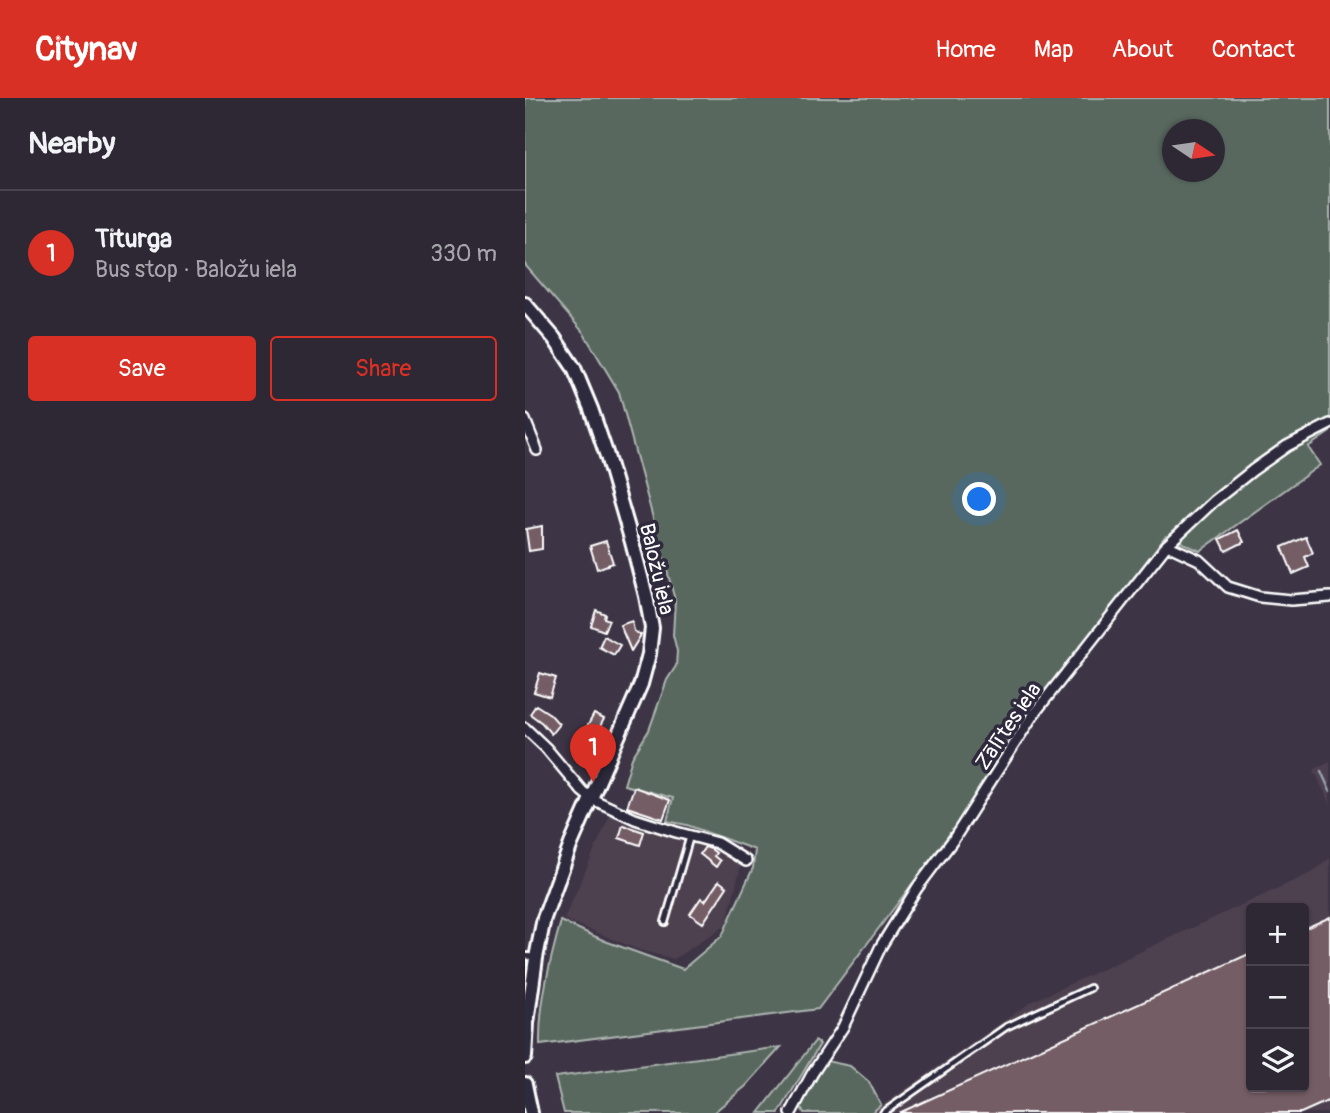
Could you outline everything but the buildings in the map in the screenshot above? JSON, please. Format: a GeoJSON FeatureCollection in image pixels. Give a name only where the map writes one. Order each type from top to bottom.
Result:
{"type":"FeatureCollection","features":[{"type":"Feature","properties":{"kind":"main road","name":"Baložu iela"},"geometry":{"type":"LineString","coordinates":[[525,304],[554,338],[574,368],[591,409],[632,542],[652,628],[641,684],[571,844],[530,957],[525,1057]]}},
{"type":"Feature","properties":{"kind":"main road"},"geometry":{"type":"LineString","coordinates":[[525,1084],[531,1113]]}},
{"type":"Feature","properties":{"kind":"street"},"geometry":{"type":"LineString","coordinates":[[525,420],[537,450]]}},
{"type":"Feature","properties":{"kind":"street","name":"Zālītes iela"},"geometry":{"type":"LineString","coordinates":[[791,1113],[812,1074],[843,1027],[881,946],[1034,715],[1167,545],[1214,501],[1253,470],[1287,446],[1330,424]]}},
{"type":"Feature","properties":{"kind":"street"},"geometry":{"type":"LineString","coordinates":[[1167,545],[1199,561],[1228,587],[1260,597],[1291,600],[1330,597]]}},
{"type":"Feature","properties":{"kind":"street"},"geometry":{"type":"LineString","coordinates":[[525,728],[592,799],[635,819],[717,843],[746,861]]}},
{"type":"Feature","properties":{"kind":"lane"},"geometry":{"type":"LineString","coordinates":[[664,922],[690,836]]}},
{"type":"Feature","properties":{"kind":"lane"},"geometry":{"type":"LineString","coordinates":[[883,1113],[1006,1027],[1090,988]]}},
{"type":"Feature","properties":{"kind":"shaded area"},"geometry":{"type":"Polygon","coordinates":[[[1330,761],[1330,805],[1314,770],[1330,761]]]}},
{"type":"Feature","properties":{"kind":"shaded area"},"geometry":{"type":"Polygon","coordinates":[[[610,815],[713,844],[741,865],[726,925],[674,959],[639,950],[564,919],[610,815]]]}},
{"type":"Feature","properties":{"kind":"shaded area"},"geometry":{"type":"Polygon","coordinates":[[[1330,858],[1330,1113],[871,1113],[1031,1002],[1313,872],[1330,858]]]}},
{"type":"Feature","properties":{"kind":"green space"},"geometry":{"type":"Polygon","coordinates":[[[525,98],[1330,98],[1330,432],[1308,447],[1320,465],[1200,551],[1166,535],[1057,675],[973,803],[818,1009],[540,1045],[543,998],[561,921],[605,941],[683,969],[722,936],[753,868],[755,850],[687,825],[667,821],[673,798],[624,785],[632,758],[649,730],[667,680],[676,666],[677,651],[673,635],[675,600],[619,392],[583,332],[525,265],[525,98]]]}},
{"type":"Feature","properties":{"kind":"green space"},"geometry":{"type":"Polygon","coordinates":[[[815,1041],[820,1044],[779,1113],[759,1113],[815,1041]]]}},
{"type":"Feature","properties":{"kind":"green space"},"geometry":{"type":"Polygon","coordinates":[[[781,1047],[746,1086],[713,1113],[564,1113],[555,1077],[781,1047]]]}},
{"type":"Feature","properties":{"kind":"green space"},"geometry":{"type":"Polygon","coordinates":[[[826,1061],[850,1066],[869,1082],[881,1105],[871,1113],[804,1113],[801,1107],[826,1061]]]}},
{"type":"Feature","properties":{"kind":"waterway"},"geometry":{"type":"LineString","coordinates":[[1321,771],[1330,791]]}},
{"type":"Feature","properties":{"kind":"place","name":"Titurga"},"geometry":{"type":"Point","coordinates":[593,782]}}]}
